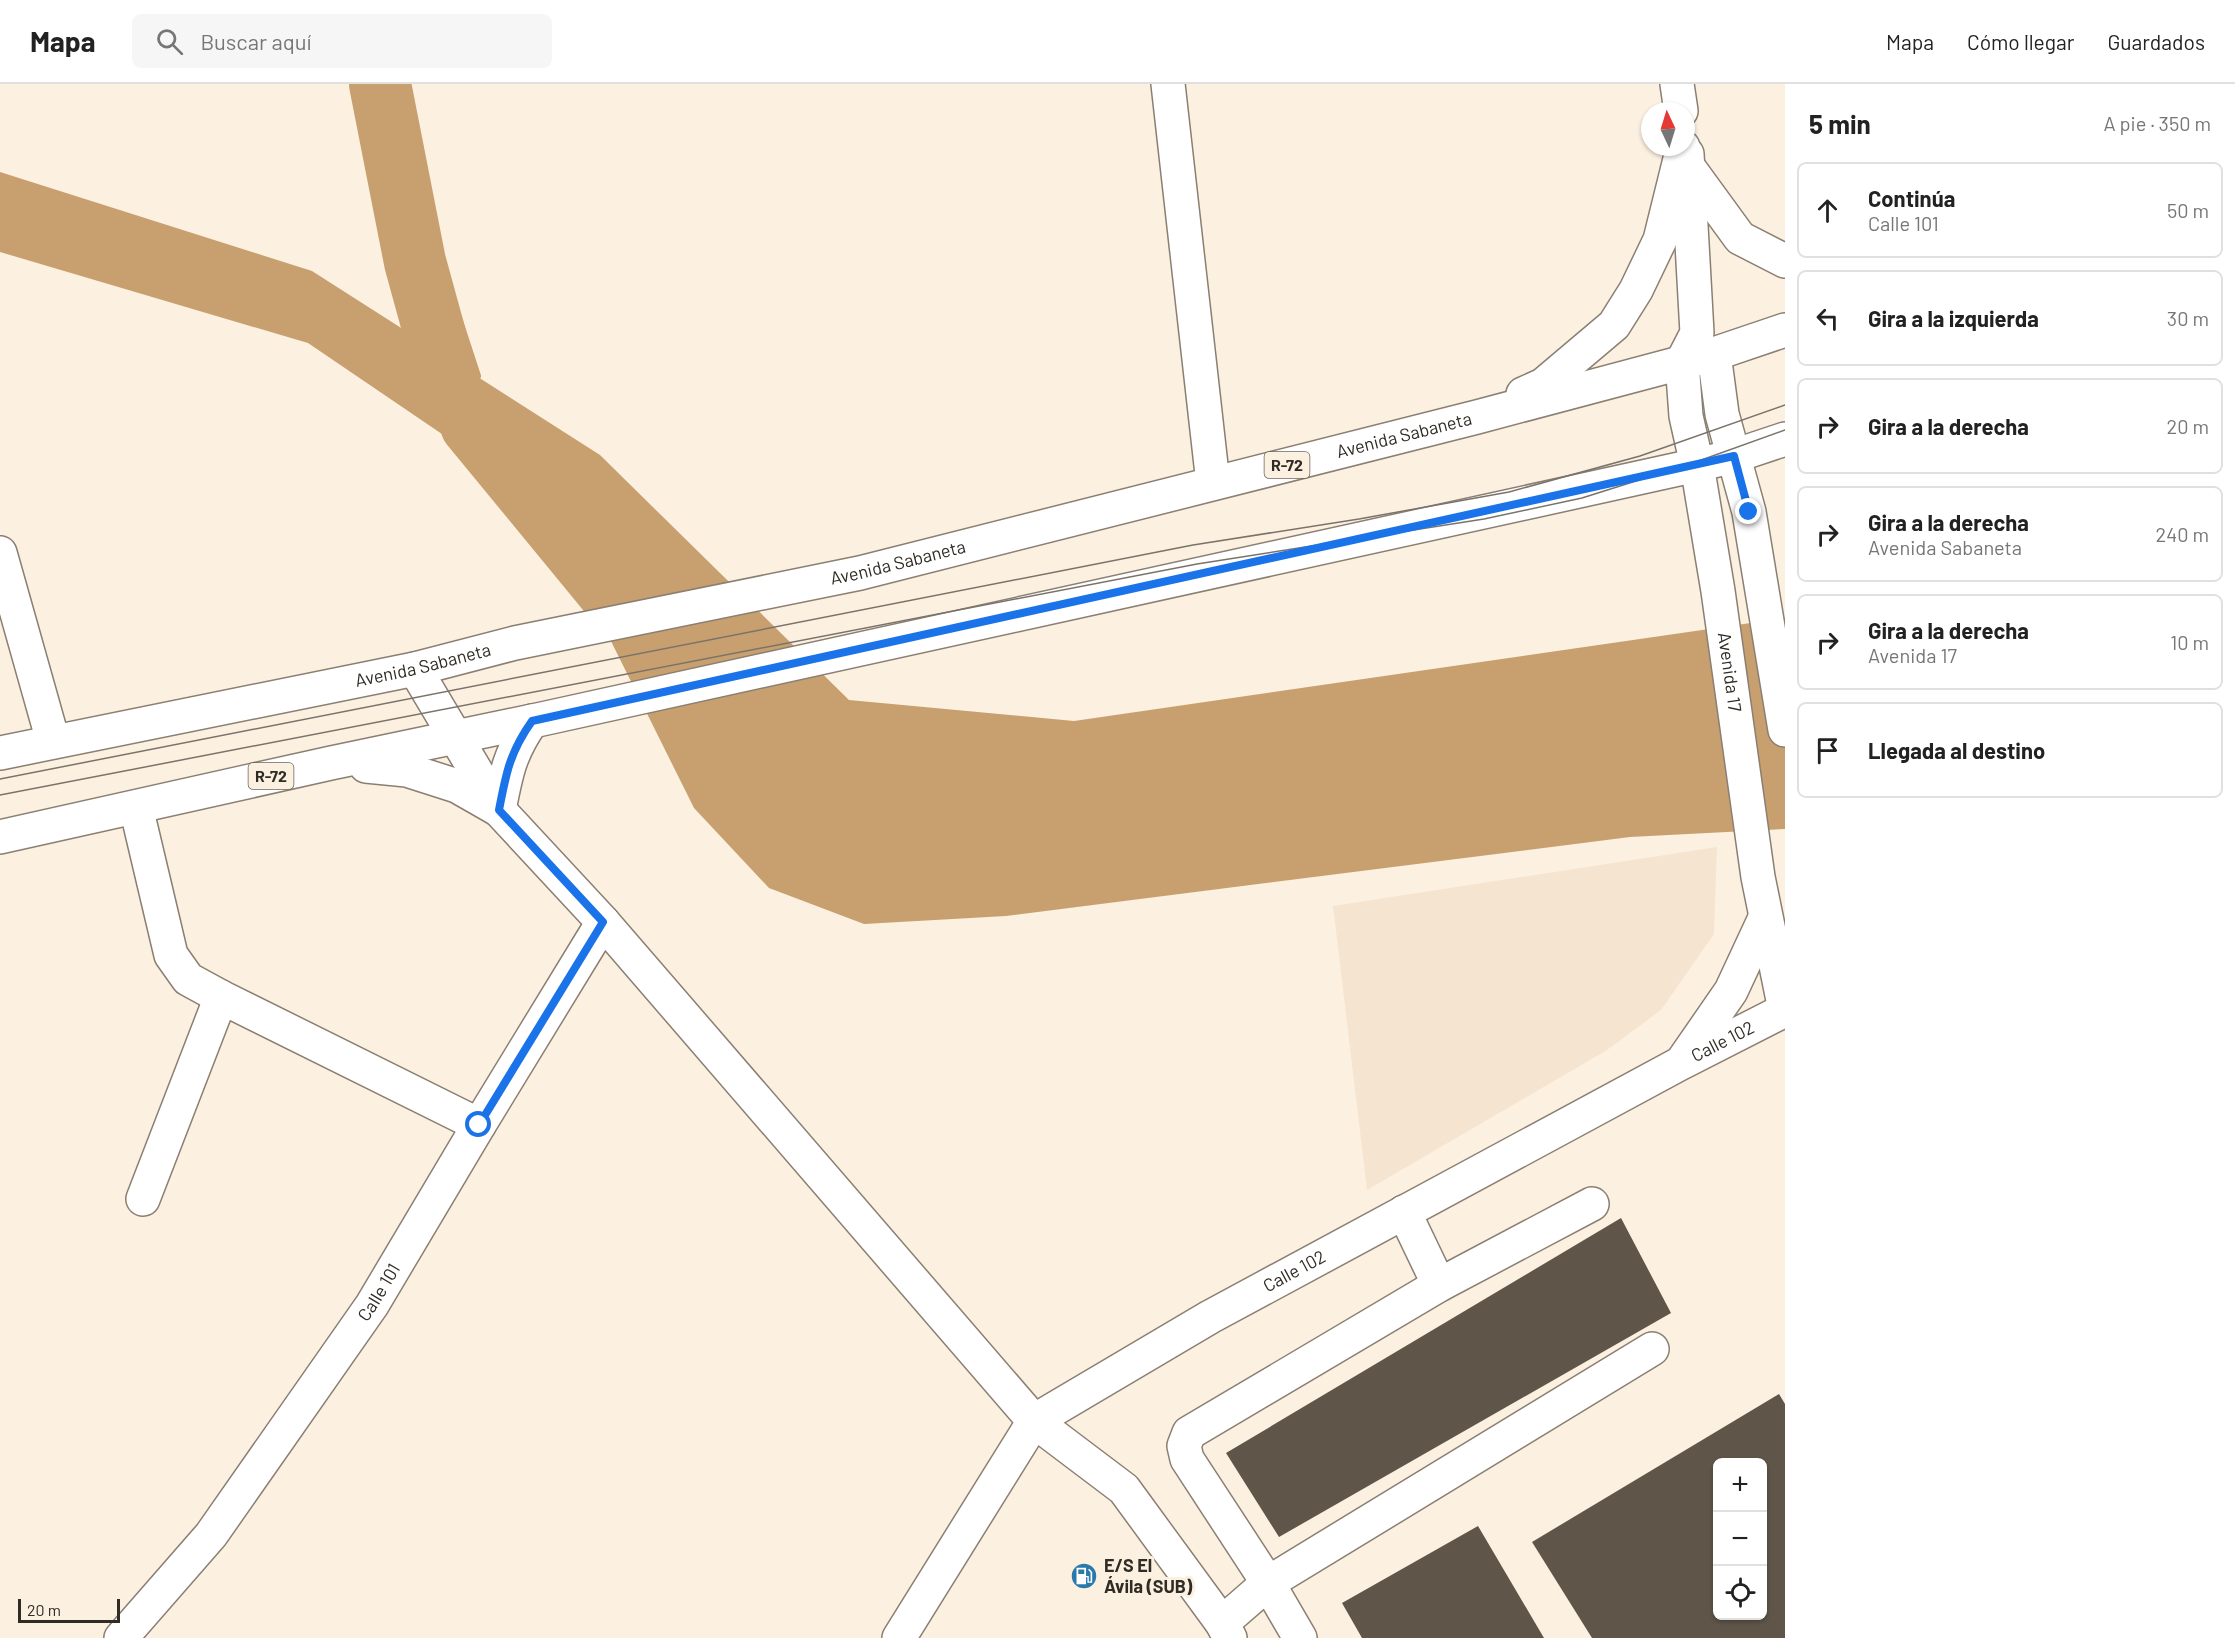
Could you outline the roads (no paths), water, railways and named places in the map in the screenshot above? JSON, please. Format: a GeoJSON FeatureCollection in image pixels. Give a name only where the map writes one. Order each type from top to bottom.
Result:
{"type":"FeatureCollection","features":[{"type":"Feature","properties":{"kind":"main road"},"geometry":{"type":"LineString","coordinates":[[1168,84],[1213,483]]}},
{"type":"Feature","properties":{"kind":"main road"},"geometry":{"type":"LineString","coordinates":[[1677,84],[1680,102]]}},
{"type":"Feature","properties":{"kind":"main road"},"geometry":{"type":"LineString","coordinates":[[1477,417],[1543,385],[1614,325],[1636,290],[1660,240],[1685,156]]}},
{"type":"Feature","properties":{"kind":"main road"},"geometry":{"type":"LineString","coordinates":[[1686,156],[1706,344],[1722,414],[1749,512],[1785,730]]}},
{"type":"Feature","properties":{"kind":"main road"},"geometry":{"type":"LineString","coordinates":[[1687,156],[1740,238],[1785,261]]}},
{"type":"Feature","properties":{"kind":"main road","name":"Avenida Sabaneta"},"geometry":{"type":"LineString","coordinates":[[0,753],[415,669],[515,643],[860,573],[1477,417],[1682,362],[1706,344],[1785,330]]}},
{"type":"Feature","properties":{"kind":"main road","name":"Avenida 17"},"geometry":{"type":"LineString","coordinates":[[1682,362],[1686,416],[1697,465],[1718,591],[1758,877],[1785,1010]]}},
{"type":"Feature","properties":{"kind":"main road","name":"R-72"},"geometry":{"type":"LineString","coordinates":[[0,837],[331,762],[458,738],[1697,465],[1734,456],[1785,439]]}},
{"type":"Feature","properties":{"kind":"main road"},"geometry":{"type":"LineString","coordinates":[[0,552],[53,741]]}},
{"type":"Feature","properties":{"kind":"main road"},"geometry":{"type":"LineString","coordinates":[[415,669],[499,810],[603,922],[1034,1421],[1124,1489],[1226,1630],[1268,1583],[1652,1349]]}},
{"type":"Feature","properties":{"kind":"main road"},"geometry":{"type":"LineString","coordinates":[[499,810],[507,768],[518,742],[537,720]]}},
{"type":"Feature","properties":{"kind":"main road"},"geometry":{"type":"LineString","coordinates":[[331,762],[407,770],[458,786],[499,810]]}},
{"type":"Feature","properties":{"kind":"main road"},"geometry":{"type":"LineString","coordinates":[[136,807],[171,955],[188,979],[479,1125]]}},
{"type":"Feature","properties":{"kind":"main road"},"geometry":{"type":"LineString","coordinates":[[1681,1063],[1731,991],[1765,918]]}},
{"type":"Feature","properties":{"kind":"main road","name":"Calle 101"},"geometry":{"type":"LineString","coordinates":[[121,1638],[211,1534],[365,1315],[603,922]]}},
{"type":"Feature","properties":{"kind":"main road"},"geometry":{"type":"LineString","coordinates":[[143,1199],[221,997]]}},
{"type":"Feature","properties":{"kind":"main road","name":"Calle 102"},"geometry":{"type":"LineString","coordinates":[[899,1638],[1034,1421],[1210,1317],[1681,1063],[1785,1010]]}},
{"type":"Feature","properties":{"kind":"main road"},"geometry":{"type":"LineString","coordinates":[[1300,1638],[1268,1583],[1187,1459],[1184,1446],[1189,1433],[1439,1285],[1592,1204]]}},
{"type":"Feature","properties":{"kind":"main road"},"geometry":{"type":"LineString","coordinates":[[1404,1212],[1439,1285]]}},
{"type":"Feature","properties":{"kind":"waterway"},"geometry":{"type":"LineString","coordinates":[[380,84],[415,262],[454,404]]}},
{"type":"Feature","properties":{"kind":"waterway"},"geometry":{"type":"LineString","coordinates":[[399,84],[414,187],[476,376]]}},
{"type":"Feature","properties":{"kind":"waterway"},"geometry":{"type":"LineString","coordinates":[[471,425],[624,611]]}},
{"type":"Feature","properties":{"kind":"tram line"},"geometry":{"type":"LineString","coordinates":[[0,779],[1193,545],[1359,519],[1509,492],[1640,456],[1785,405]]}},
{"type":"Feature","properties":{"kind":"tram line"},"geometry":{"type":"LineString","coordinates":[[0,795],[1197,564],[1484,519],[1582,498],[1693,463],[1785,430]]}},
{"type":"Feature","properties":{"kind":"place","name":"E/S El Ávila (SUB)"},"geometry":{"type":"Point","coordinates":[1084,1576]}}]}
